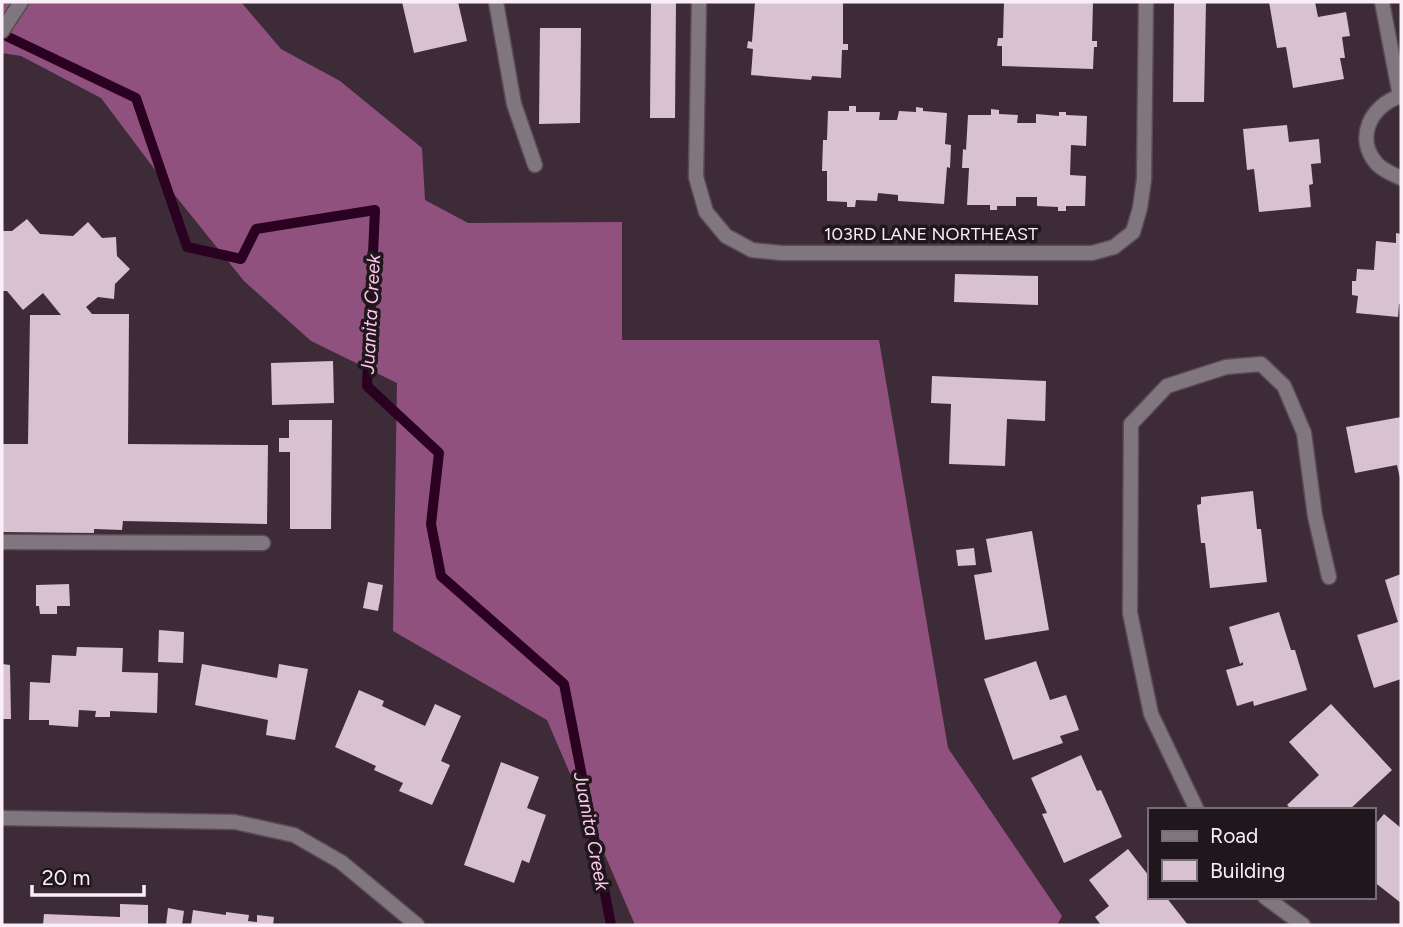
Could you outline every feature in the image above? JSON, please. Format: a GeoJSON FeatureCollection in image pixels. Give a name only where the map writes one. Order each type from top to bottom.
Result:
{"type":"FeatureCollection","features":[{"type":"Feature","properties":{"kind":"street"},"geometry":{"type":"LineString","coordinates":[[2,31],[20,2]]}},
{"type":"Feature","properties":{"kind":"street"},"geometry":{"type":"LineString","coordinates":[[496,2],[514,104],[535,165]]}},
{"type":"Feature","properties":{"kind":"street","name":"103RD LANE NORTHEAST"},"geometry":{"type":"LineString","coordinates":[[699,2],[696,177],[705,212],[726,236],[752,250],[782,253],[1092,253],[1115,247],[1133,232],[1140,208],[1144,179],[1146,2]]}},
{"type":"Feature","properties":{"kind":"street"},"geometry":{"type":"LineString","coordinates":[[1382,2],[1401,96],[1387,101],[1376,110],[1369,123],[1367,137],[1370,152],[1377,164],[1388,173],[1401,178]]}},
{"type":"Feature","properties":{"kind":"street"},"geometry":{"type":"LineString","coordinates":[[1196,808],[1151,714],[1130,613],[1131,424],[1167,386],[1226,367],[1261,365],[1284,386],[1304,433],[1315,516],[1329,577]]}},
{"type":"Feature","properties":{"kind":"street"},"geometry":{"type":"LineString","coordinates":[[2,542],[263,543]]}},
{"type":"Feature","properties":{"kind":"street"},"geometry":{"type":"LineString","coordinates":[[2,818],[235,822],[294,835],[341,862],[405,920],[417,925]]}},
{"type":"Feature","properties":{"kind":"street"},"geometry":{"type":"LineString","coordinates":[[1268,899],[1303,925]]}},
{"type":"Feature","properties":{"kind":"shaded area"},"geometry":{"type":"Polygon","coordinates":[[[2,2],[241,2],[281,49],[340,81],[422,148],[425,200],[468,223],[622,222],[622,340],[879,340],[948,748],[1062,916],[1057,925],[635,925],[547,720],[393,631],[397,383],[311,341],[244,281],[101,98],[21,56],[2,53],[2,2]]]}},
{"type":"Feature","properties":{"kind":"building"},"geometry":{"type":"Polygon","coordinates":[[[402,2],[458,2],[467,41],[414,53],[402,2]]]}},
{"type":"Feature","properties":{"kind":"building"},"geometry":{"type":"Polygon","coordinates":[[[651,2],[676,2],[675,118],[650,118],[651,2]]]}},
{"type":"Feature","properties":{"kind":"building"},"geometry":{"type":"Polygon","coordinates":[[[755,2],[843,2],[843,44],[848,44],[848,50],[842,50],[841,78],[812,76],[811,80],[751,75],[753,49],[747,48],[748,41],[752,42],[755,2]]]}},
{"type":"Feature","properties":{"kind":"building"},"geometry":{"type":"Polygon","coordinates":[[[1004,2],[1093,2],[1092,41],[1097,41],[1097,47],[1094,47],[1093,69],[1002,66],[1002,46],[997,46],[998,38],[1003,38],[1004,2]]]}},
{"type":"Feature","properties":{"kind":"building"},"geometry":{"type":"Polygon","coordinates":[[[1174,2],[1206,2],[1204,102],[1173,102],[1174,2]]]}},
{"type":"Feature","properties":{"kind":"building"},"geometry":{"type":"Polygon","coordinates":[[[1269,2],[1315,2],[1318,17],[1346,12],[1350,36],[1342,37],[1345,58],[1340,58],[1344,79],[1293,88],[1286,47],[1277,48],[1269,2]]]}},
{"type":"Feature","properties":{"kind":"building"},"geometry":{"type":"Polygon","coordinates":[[[540,28],[581,28],[580,123],[539,124],[540,28]]]}},
{"type":"Feature","properties":{"kind":"building"},"geometry":{"type":"Polygon","coordinates":[[[849,106],[856,106],[856,112],[880,112],[879,120],[897,120],[899,111],[916,112],[916,107],[923,108],[923,111],[947,113],[945,144],[951,145],[944,204],[898,201],[898,195],[878,193],[877,201],[856,200],[855,207],[847,207],[847,202],[827,201],[827,171],[822,171],[828,111],[849,111],[849,106]]]}},
{"type":"Feature","properties":{"kind":"building"},"geometry":{"type":"Polygon","coordinates":[[[991,109],[999,110],[999,114],[1018,115],[1017,123],[1036,123],[1036,114],[1059,116],[1059,112],[1066,112],[1066,115],[1087,116],[1086,146],[1071,145],[1070,175],[1086,176],[1085,206],[1066,206],[1066,211],[1058,211],[1058,207],[1037,206],[1037,197],[1016,197],[1016,206],[997,206],[997,210],[990,210],[990,205],[967,205],[969,168],[962,168],[968,115],[991,115],[991,109]]]}},
{"type":"Feature","properties":{"kind":"building"},"geometry":{"type":"Polygon","coordinates":[[[1287,125],[1289,142],[1319,139],[1321,163],[1311,164],[1311,207],[1259,212],[1254,169],[1247,170],[1243,129],[1287,125]]]}},
{"type":"Feature","properties":{"kind":"building"},"geometry":{"type":"Polygon","coordinates":[[[27,219],[40,234],[73,236],[88,222],[102,238],[116,237],[117,256],[130,269],[115,284],[114,299],[98,297],[86,307],[92,314],[129,314],[128,444],[268,445],[267,524],[123,521],[122,530],[94,529],[94,533],[2,532],[2,444],[28,444],[30,315],[61,315],[43,293],[23,310],[7,291],[2,291],[2,231],[12,231],[27,219]]]}},
{"type":"Feature","properties":{"kind":"building"},"geometry":{"type":"Polygon","coordinates":[[[1396,233],[1401,234],[1401,304],[1398,317],[1356,313],[1358,296],[1352,295],[1352,281],[1356,281],[1357,269],[1374,270],[1376,241],[1396,243],[1396,233]]]}},
{"type":"Feature","properties":{"kind":"building"},"geometry":{"type":"Polygon","coordinates":[[[955,274],[1038,276],[1038,305],[954,302],[955,274]]]}},
{"type":"Feature","properties":{"kind":"building"},"geometry":{"type":"Polygon","coordinates":[[[333,361],[334,403],[272,405],[271,363],[333,361]]]}},
{"type":"Feature","properties":{"kind":"building"},"geometry":{"type":"Polygon","coordinates":[[[932,376],[1046,381],[1045,421],[1007,419],[1005,466],[949,464],[951,404],[931,403],[932,376]]]}},
{"type":"Feature","properties":{"kind":"building"},"geometry":{"type":"Polygon","coordinates":[[[1401,417],[1401,478],[1397,465],[1355,473],[1346,427],[1401,417]]]}},
{"type":"Feature","properties":{"kind":"building"},"geometry":{"type":"Polygon","coordinates":[[[289,420],[332,420],[331,529],[290,529],[290,452],[279,452],[279,438],[289,438],[289,420]]]}},
{"type":"Feature","properties":{"kind":"building"},"geometry":{"type":"Polygon","coordinates":[[[1253,491],[1257,529],[1261,529],[1267,582],[1210,588],[1197,505],[1201,504],[1201,497],[1253,491]]]}},
{"type":"Feature","properties":{"kind":"building"},"geometry":{"type":"Polygon","coordinates":[[[1032,531],[1049,630],[985,640],[974,575],[992,572],[986,539],[1032,531]]]}},
{"type":"Feature","properties":{"kind":"building"},"geometry":{"type":"Polygon","coordinates":[[[974,548],[976,565],[958,566],[956,550],[974,548]]]}},
{"type":"Feature","properties":{"kind":"building"},"geometry":{"type":"Polygon","coordinates":[[[1401,574],[1401,679],[1374,688],[1357,635],[1398,622],[1385,580],[1401,574]]]}},
{"type":"Feature","properties":{"kind":"building"},"geometry":{"type":"Polygon","coordinates":[[[368,582],[383,585],[378,611],[363,608],[368,582]]]}},
{"type":"Feature","properties":{"kind":"building"},"geometry":{"type":"Polygon","coordinates":[[[69,584],[70,606],[57,606],[57,614],[40,614],[39,606],[36,606],[36,585],[69,584]]]}},
{"type":"Feature","properties":{"kind":"building"},"geometry":{"type":"Polygon","coordinates":[[[1279,612],[1291,650],[1295,650],[1307,690],[1254,706],[1253,701],[1237,706],[1226,670],[1243,665],[1243,662],[1240,664],[1229,627],[1279,612]]]}},
{"type":"Feature","properties":{"kind":"building"},"geometry":{"type":"Polygon","coordinates":[[[159,630],[184,632],[183,663],[158,662],[159,630]]]}},
{"type":"Feature","properties":{"kind":"building"},"geometry":{"type":"Polygon","coordinates":[[[77,647],[123,648],[122,672],[158,673],[157,713],[110,711],[110,717],[95,717],[96,711],[79,710],[78,727],[49,725],[49,720],[29,720],[30,682],[50,683],[52,655],[76,656],[77,647]]]}},
{"type":"Feature","properties":{"kind":"building"},"geometry":{"type":"Polygon","coordinates":[[[1036,661],[1050,700],[1066,695],[1079,730],[1060,736],[1063,743],[1013,760],[984,679],[1036,661]]]}},
{"type":"Feature","properties":{"kind":"building"},"geometry":{"type":"Polygon","coordinates":[[[2,664],[10,665],[11,719],[2,719],[2,664]]]}},
{"type":"Feature","properties":{"kind":"building"},"geometry":{"type":"Polygon","coordinates":[[[202,664],[277,678],[279,664],[308,669],[295,740],[266,735],[268,720],[195,705],[202,664]]]}},
{"type":"Feature","properties":{"kind":"building"},"geometry":{"type":"Polygon","coordinates":[[[359,690],[384,701],[382,706],[425,726],[435,704],[461,716],[441,761],[450,765],[432,805],[399,791],[403,783],[374,770],[376,766],[335,747],[359,690]]]}},
{"type":"Feature","properties":{"kind":"building"},"geometry":{"type":"Polygon","coordinates":[[[1331,704],[1392,770],[1351,808],[1290,808],[1287,805],[1319,775],[1289,742],[1331,704]]]}},
{"type":"Feature","properties":{"kind":"building"},"geometry":{"type":"Polygon","coordinates":[[[1081,755],[1097,791],[1101,790],[1122,837],[1064,863],[1042,814],[1047,813],[1031,778],[1081,755]]]}},
{"type":"Feature","properties":{"kind":"building"},"geometry":{"type":"Polygon","coordinates":[[[501,762],[539,777],[527,808],[546,815],[529,863],[522,860],[514,883],[464,865],[501,762]]]}},
{"type":"Feature","properties":{"kind":"building"},"geometry":{"type":"Polygon","coordinates":[[[1384,814],[1401,828],[1401,903],[1375,883],[1375,825],[1384,814]]]}},
{"type":"Feature","properties":{"kind":"building"},"geometry":{"type":"Polygon","coordinates":[[[1128,849],[1148,875],[1148,899],[1168,899],[1188,925],[1101,925],[1095,917],[1109,906],[1089,880],[1128,849]]]}},
{"type":"Feature","properties":{"kind":"building"},"geometry":{"type":"Polygon","coordinates":[[[120,904],[148,905],[148,925],[43,925],[44,914],[120,917],[120,904]]]}},
{"type":"Feature","properties":{"kind":"building"},"geometry":{"type":"Polygon","coordinates":[[[168,908],[184,911],[182,925],[166,925],[168,908]]]}},
{"type":"Feature","properties":{"kind":"building"},"geometry":{"type":"Polygon","coordinates":[[[193,910],[249,915],[248,921],[257,922],[257,915],[274,917],[273,925],[191,925],[193,910]]]}},
{"type":"Feature","properties":{"kind":"waterway","name":"Juanita Creek"},"geometry":{"type":"LineString","coordinates":[[2,34],[136,98],[187,247],[241,259],[256,229],[375,210],[367,386],[439,453],[431,524],[441,576],[564,684],[611,925]]}}]}
